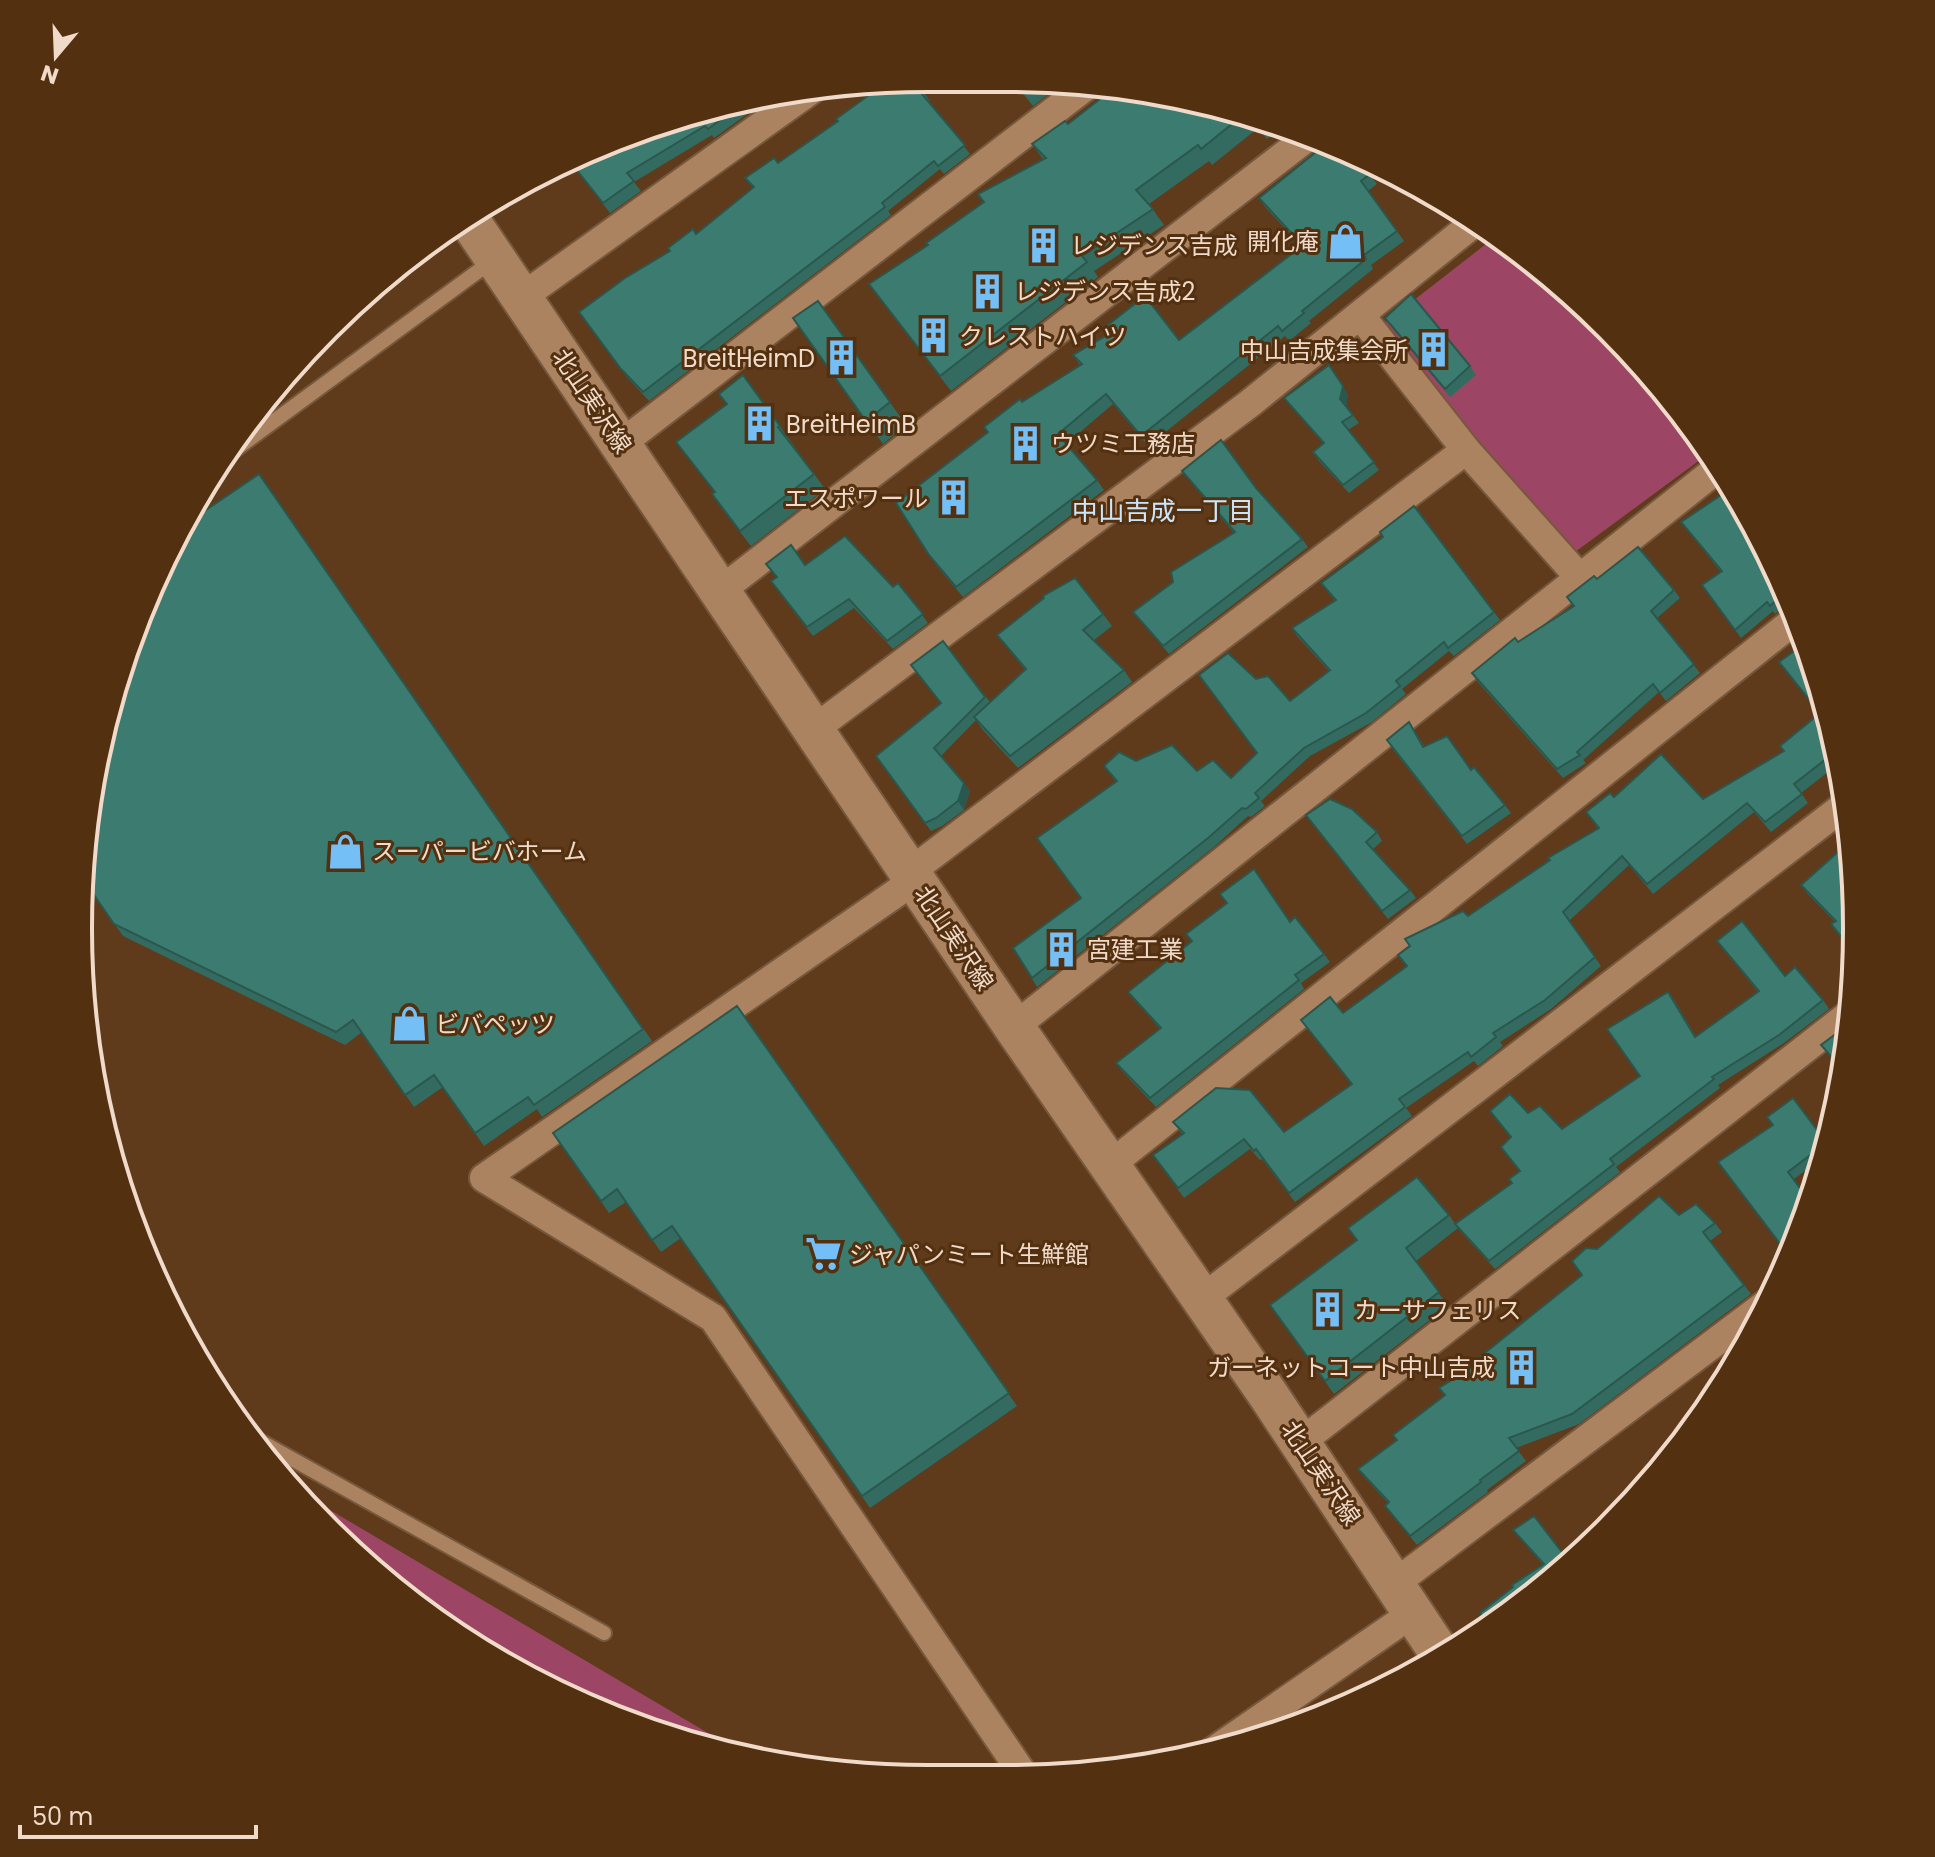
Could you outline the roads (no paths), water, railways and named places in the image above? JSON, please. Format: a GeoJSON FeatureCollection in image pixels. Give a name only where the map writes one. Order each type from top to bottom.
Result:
{"type":"FeatureCollection","features":[{"type":"Feature","properties":{"kind":"street"},"geometry":{"type":"LineString","coordinates":[[622,443],[1074,95]]}},
{"type":"Feature","properties":{"kind":"street"},"geometry":{"type":"LineString","coordinates":[[522,297],[792,103]]}},
{"type":"Feature","properties":{"kind":"street"},"geometry":{"type":"LineString","coordinates":[[720,591],[1298,145]]}},
{"type":"Feature","properties":{"kind":"street","name":"北山実沢線"},"geometry":{"type":"LineString","coordinates":[[474,227],[1014,1027],[1301,1442],[1435,1646]]}},
{"type":"Feature","properties":{"kind":"street"},"geometry":{"type":"LineString","coordinates":[[813,730],[1236,414],[1466,230]]}},
{"type":"Feature","properties":{"kind":"street"},"geometry":{"type":"LineString","coordinates":[[1360,315],[1466,450],[1580,578]]}},
{"type":"Feature","properties":{"kind":"street"},"geometry":{"type":"LineString","coordinates":[[1017,1765],[713,1318],[484,1178],[912,876],[1466,450]]}},
{"type":"Feature","properties":{"kind":"street"},"geometry":{"type":"LineString","coordinates":[[1014,1027],[1709,475]]}},
{"type":"Feature","properties":{"kind":"street"},"geometry":{"type":"LineString","coordinates":[[1110,1165],[1786,627]]}},
{"type":"Feature","properties":{"kind":"street"},"geometry":{"type":"LineString","coordinates":[[1203,1298],[1835,813]]}},
{"type":"Feature","properties":{"kind":"street"},"geometry":{"type":"LineString","coordinates":[[1301,1442],[1837,1024]]}},
{"type":"Feature","properties":{"kind":"street"},"geometry":{"type":"LineString","coordinates":[[1247,1729],[1287,1703],[1404,1599],[1745,1321]]}},
{"type":"Feature","properties":{"kind":"lane"},"geometry":{"type":"LineString","coordinates":[[252,437],[496,259]]}},
{"type":"Feature","properties":{"kind":"lane"},"geometry":{"type":"LineString","coordinates":[[274,1449],[604,1633]]}},
{"type":"Feature","properties":{"kind":"place","name":"開化庵"},"geometry":{"type":"Point","coordinates":[1345,241]}},
{"type":"Feature","properties":{"kind":"place","name":"レジデンス吉成"},"geometry":{"type":"Point","coordinates":[1044,245]}},
{"type":"Feature","properties":{"kind":"place","name":"レジデンス吉成2"},"geometry":{"type":"Point","coordinates":[988,291]}},
{"type":"Feature","properties":{"kind":"place","name":"クレストハイツ"},"geometry":{"type":"Point","coordinates":[933,336]}},
{"type":"Feature","properties":{"kind":"place","name":"中山吉成集会所"},"geometry":{"type":"Point","coordinates":[1434,350]}},
{"type":"Feature","properties":{"kind":"place","name":"BreitHeimD"},"geometry":{"type":"Point","coordinates":[841,358]}},
{"type":"Feature","properties":{"kind":"place","name":"BreitHeimB"},"geometry":{"type":"Point","coordinates":[760,424]}},
{"type":"Feature","properties":{"kind":"place","name":"ウツミ工務店"},"geometry":{"type":"Point","coordinates":[1025,443]}},
{"type":"Feature","properties":{"kind":"place","name":"エスポワール"},"geometry":{"type":"Point","coordinates":[954,498]}},
{"type":"Feature","properties":{"kind":"place","name":"スーパービバホーム"},"geometry":{"type":"Point","coordinates":[346,851]}},
{"type":"Feature","properties":{"kind":"place","name":"宮建工業"},"geometry":{"type":"Point","coordinates":[1061,949]}},
{"type":"Feature","properties":{"kind":"place","name":"ビバペッツ"},"geometry":{"type":"Point","coordinates":[409,1024]}},
{"type":"Feature","properties":{"kind":"place","name":"ジャパンミート生鮮館"},"geometry":{"type":"Point","coordinates":[823,1254]}},
{"type":"Feature","properties":{"kind":"place","name":"カーサフェリス"},"geometry":{"type":"Point","coordinates":[1328,1310]}},
{"type":"Feature","properties":{"kind":"place","name":"ガーネットコート中山吉成"},"geometry":{"type":"Point","coordinates":[1521,1367]}},
{"type":"Feature","properties":{"kind":"district","name":"中山吉成一丁目"},"geometry":{"type":"Point","coordinates":[1163,511]}}]}
